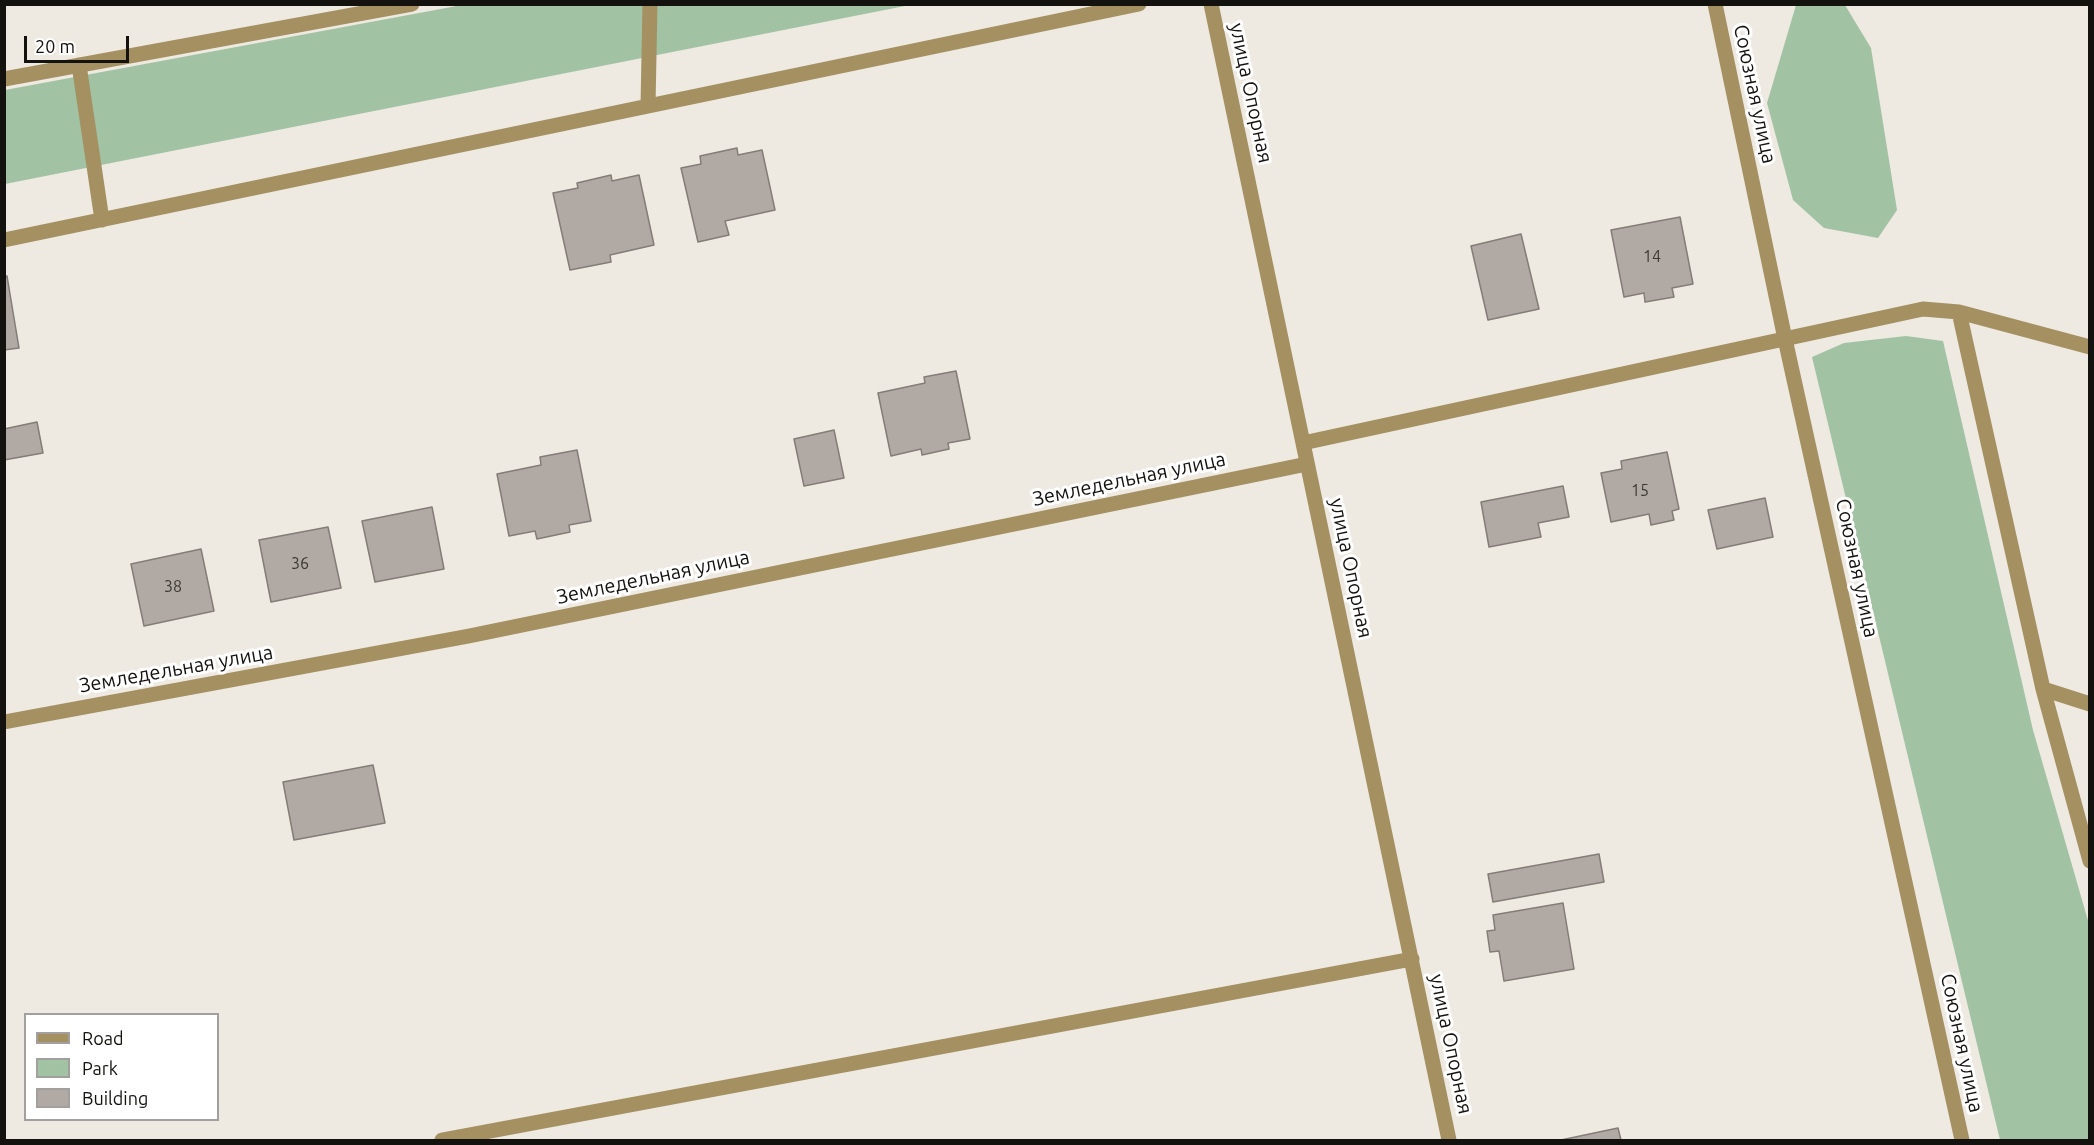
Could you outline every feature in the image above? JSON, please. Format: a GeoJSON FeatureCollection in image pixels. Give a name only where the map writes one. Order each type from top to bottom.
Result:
{"type":"FeatureCollection","features":[{"type":"Feature","properties":{"kind":"street"},"geometry":{"type":"LineString","coordinates":[[4,79],[412,4]]}},
{"type":"Feature","properties":{"kind":"street"},"geometry":{"type":"LineString","coordinates":[[648,106],[650,4]]}},
{"type":"Feature","properties":{"kind":"street"},"geometry":{"type":"LineString","coordinates":[[4,240],[1139,4]]}},
{"type":"Feature","properties":{"kind":"street","name":"улица Опорная"},"geometry":{"type":"LineString","coordinates":[[1211,4],[1449,1140]]}},
{"type":"Feature","properties":{"kind":"street","name":"Союзная улица"},"geometry":{"type":"LineString","coordinates":[[1715,4],[1785,339],[1962,1140]]}},
{"type":"Feature","properties":{"kind":"street"},"geometry":{"type":"LineString","coordinates":[[79,65],[102,220]]}},
{"type":"Feature","properties":{"kind":"street"},"geometry":{"type":"LineString","coordinates":[[1303,443],[1923,309],[1959,312],[2090,346]]}},
{"type":"Feature","properties":{"kind":"street"},"geometry":{"type":"LineString","coordinates":[[1959,312],[2043,689],[2090,861]]}},
{"type":"Feature","properties":{"kind":"street","name":"Земледельная улица"},"geometry":{"type":"LineString","coordinates":[[4,722],[470,636],[1307,464]]}},
{"type":"Feature","properties":{"kind":"street"},"geometry":{"type":"LineString","coordinates":[[2043,689],[2090,704]]}},
{"type":"Feature","properties":{"kind":"street"},"geometry":{"type":"LineString","coordinates":[[442,1140],[1412,959]]}},
{"type":"Feature","properties":{"kind":"green space"},"geometry":{"type":"Polygon","coordinates":[[[462,5],[910,5],[5,184],[5,90],[462,5]]]}},
{"type":"Feature","properties":{"kind":"green space"},"geometry":{"type":"Polygon","coordinates":[[[1796,5],[1845,5],[1871,48],[1897,210],[1878,238],[1824,228],[1793,200],[1767,103],[1796,5]]]}},
{"type":"Feature","properties":{"kind":"green space"},"geometry":{"type":"Polygon","coordinates":[[[1906,336],[1943,341],[2033,730],[2089,924],[2089,1140],[2000,1140],[1812,357],[1844,343],[1906,336]]]}},
{"type":"Feature","properties":{"kind":"building"},"geometry":{"type":"Polygon","coordinates":[[[737,148],[738,155],[762,150],[775,210],[725,221],[729,235],[698,242],[681,168],[701,164],[700,156],[737,148]]]}},
{"type":"Feature","properties":{"kind":"building"},"geometry":{"type":"Polygon","coordinates":[[[611,175],[612,181],[639,175],[654,245],[610,255],[611,262],[570,270],[553,193],[578,188],[577,183],[611,175]]]}},
{"type":"Feature","properties":{"kind":"building"},"geometry":{"type":"Polygon","coordinates":[[[1680,217],[1693,284],[1672,288],[1674,297],[1645,302],[1644,293],[1624,297],[1611,230],[1680,217]]]}},
{"type":"Feature","properties":{"kind":"building"},"geometry":{"type":"Polygon","coordinates":[[[1521,234],[1539,309],[1488,320],[1471,246],[1521,234]]]}},
{"type":"Feature","properties":{"kind":"building"},"geometry":{"type":"Polygon","coordinates":[[[7,276],[19,348],[4,350],[4,277],[7,276]]]}},
{"type":"Feature","properties":{"kind":"building"},"geometry":{"type":"Polygon","coordinates":[[[956,371],[970,439],[948,443],[949,449],[922,455],[921,449],[891,456],[878,393],[925,383],[924,377],[956,371]]]}},
{"type":"Feature","properties":{"kind":"building"},"geometry":{"type":"Polygon","coordinates":[[[37,422],[43,453],[4,460],[4,429],[37,422]]]}},
{"type":"Feature","properties":{"kind":"building"},"geometry":{"type":"Polygon","coordinates":[[[834,430],[844,478],[804,486],[794,439],[834,430]]]}},
{"type":"Feature","properties":{"kind":"building"},"geometry":{"type":"Polygon","coordinates":[[[577,450],[591,521],[569,525],[570,532],[537,539],[535,531],[509,536],[497,474],[541,465],[540,457],[577,450]]]}},
{"type":"Feature","properties":{"kind":"building"},"geometry":{"type":"Polygon","coordinates":[[[1667,452],[1679,509],[1672,511],[1674,520],[1651,525],[1649,514],[1611,522],[1601,473],[1622,469],[1621,461],[1667,452]]]}},
{"type":"Feature","properties":{"kind":"building"},"geometry":{"type":"Polygon","coordinates":[[[1563,486],[1569,517],[1538,523],[1541,537],[1489,547],[1481,502],[1563,486]]]}},
{"type":"Feature","properties":{"kind":"building"},"geometry":{"type":"Polygon","coordinates":[[[1765,498],[1773,537],[1717,549],[1708,510],[1765,498]]]}},
{"type":"Feature","properties":{"kind":"building"},"geometry":{"type":"Polygon","coordinates":[[[432,507],[444,569],[375,582],[362,521],[432,507]]]}},
{"type":"Feature","properties":{"kind":"building"},"geometry":{"type":"Polygon","coordinates":[[[328,527],[341,588],[271,602],[259,540],[328,527]]]}},
{"type":"Feature","properties":{"kind":"building"},"geometry":{"type":"Polygon","coordinates":[[[201,549],[214,611],[144,626],[131,564],[201,549]]]}},
{"type":"Feature","properties":{"kind":"building"},"geometry":{"type":"Polygon","coordinates":[[[373,765],[385,823],[294,840],[283,782],[373,765]]]}},
{"type":"Feature","properties":{"kind":"building"},"geometry":{"type":"Polygon","coordinates":[[[1599,854],[1604,882],[1493,902],[1488,874],[1599,854]]]}},
{"type":"Feature","properties":{"kind":"building"},"geometry":{"type":"Polygon","coordinates":[[[1563,903],[1574,969],[1504,981],[1499,951],[1490,952],[1487,931],[1495,930],[1493,915],[1563,903]]]}},
{"type":"Feature","properties":{"kind":"building"},"geometry":{"type":"Polygon","coordinates":[[[1618,1128],[1621,1140],[1561,1140],[1618,1128]]]}}]}
